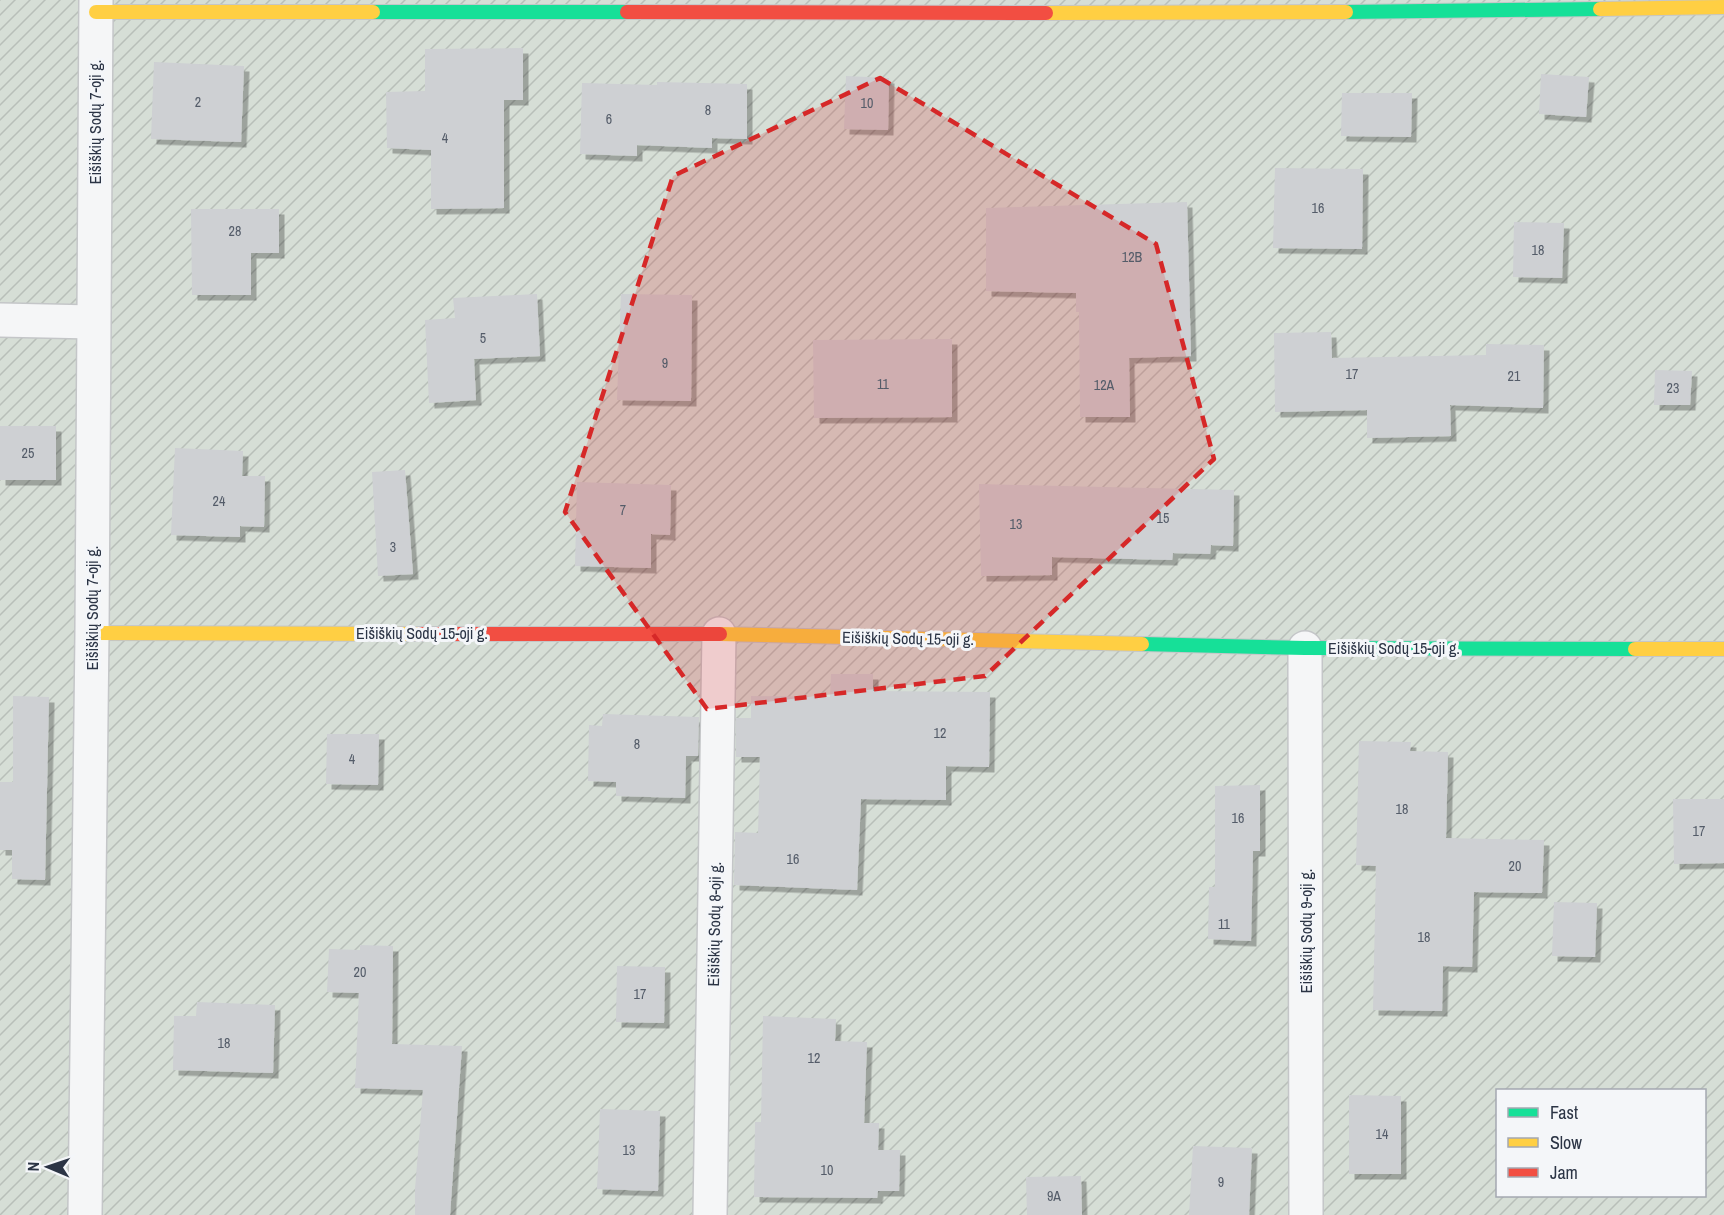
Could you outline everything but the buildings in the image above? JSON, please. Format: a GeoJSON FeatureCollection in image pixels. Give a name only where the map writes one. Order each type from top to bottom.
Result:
{"type":"FeatureCollection","features":[{"type":"Feature","properties":{"kind":"street"},"geometry":{"type":"LineString","coordinates":[[96,6],[710,6],[1305,13],[1724,7]]}},
{"type":"Feature","properties":{"kind":"street","name":"Eišiškių Sodų 7-oji g."},"geometry":{"type":"LineString","coordinates":[[86,1215],[96,6]]}},
{"type":"Feature","properties":{"kind":"street"},"geometry":{"type":"LineString","coordinates":[[0,321],[93,322]]}},
{"type":"Feature","properties":{"kind":"street","name":"Eišiškių Sodų 15-oji g."},"geometry":{"type":"LineString","coordinates":[[92,633],[718,634],[1305,648],[1724,649]]}},
{"type":"Feature","properties":{"kind":"street","name":"Eišiškių Sodų 8-oji g."},"geometry":{"type":"LineString","coordinates":[[710,1215],[718,634]]}},
{"type":"Feature","properties":{"kind":"street","name":"Eišiškių Sodų 9-oji g."},"geometry":{"type":"LineString","coordinates":[[1305,648],[1306,1215]]}},
{"type":"Feature","properties":{"kind":"highlighted area"},"geometry":{"type":"Polygon","coordinates":[[[880,78],[1156,244],[1214,459],[985,676],[707,709],[565,512],[673,176],[880,78]]]}},
{"type":"Feature","properties":{"kind":"shaded area"},"geometry":{"type":"Polygon","coordinates":[[[0,0],[1724,0],[1724,1215],[0,1215],[0,0]]]}},
{"type":"Feature","properties":{"kind":"traffic: fast"},"geometry":{"type":"LineString","coordinates":[[1346,12],[1600,9]]}},
{"type":"Feature","properties":{"kind":"traffic: fast"},"geometry":{"type":"LineString","coordinates":[[373,12],[627,12]]}},
{"type":"Feature","properties":{"kind":"traffic: fast"},"geometry":{"type":"LineString","coordinates":[[1142,644],[1305,648],[1635,649]]}},
{"type":"Feature","properties":{"kind":"traffic: slow"},"geometry":{"type":"LineString","coordinates":[[1600,9],[1724,7]]}},
{"type":"Feature","properties":{"kind":"traffic: slow"},"geometry":{"type":"LineString","coordinates":[[96,12],[373,12]]}},
{"type":"Feature","properties":{"kind":"traffic: slow"},"geometry":{"type":"LineString","coordinates":[[1046,13],[1346,12]]}},
{"type":"Feature","properties":{"kind":"traffic: slow"},"geometry":{"type":"LineString","coordinates":[[92,633],[420,634]]}},
{"type":"Feature","properties":{"kind":"traffic: slow"},"geometry":{"type":"LineString","coordinates":[[720,634],[1142,644]]}},
{"type":"Feature","properties":{"kind":"traffic: slow"},"geometry":{"type":"LineString","coordinates":[[1635,649],[1724,649]]}},
{"type":"Feature","properties":{"kind":"traffic: jam"},"geometry":{"type":"LineString","coordinates":[[627,12],[1046,13]]}},
{"type":"Feature","properties":{"kind":"traffic: jam"},"geometry":{"type":"LineString","coordinates":[[420,634],[720,634]]}}]}
